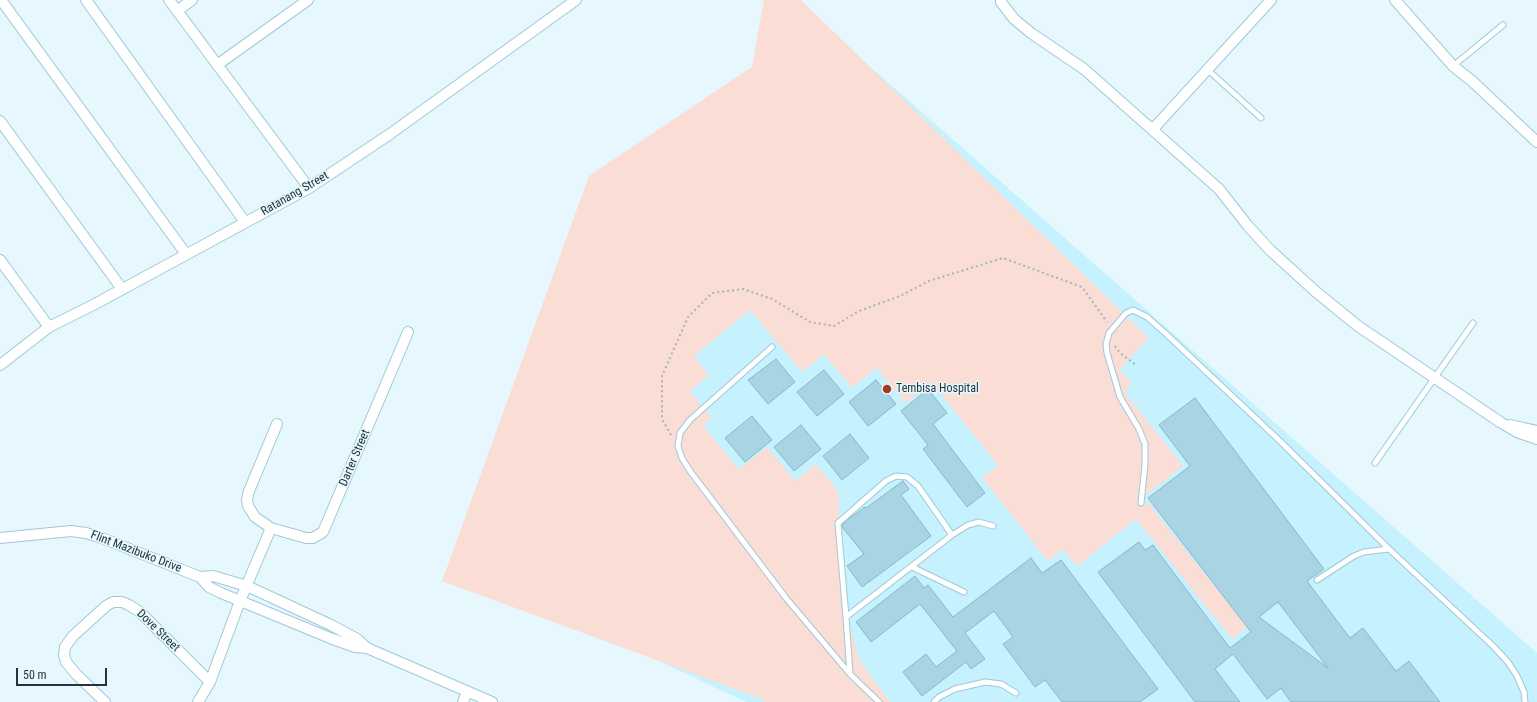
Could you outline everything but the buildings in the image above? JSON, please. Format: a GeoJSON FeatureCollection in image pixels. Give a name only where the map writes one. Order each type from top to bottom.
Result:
{"type":"FeatureCollection","features":[{"type":"Feature","properties":{"kind":"street"},"geometry":{"type":"LineString","coordinates":[[1,0],[186,254]]}},
{"type":"Feature","properties":{"kind":"street"},"geometry":{"type":"LineString","coordinates":[[86,0],[245,222]]}},
{"type":"Feature","properties":{"kind":"street"},"geometry":{"type":"LineString","coordinates":[[169,0],[309,188]]}},
{"type":"Feature","properties":{"kind":"street"},"geometry":{"type":"LineString","coordinates":[[177,11],[192,0]]}},
{"type":"Feature","properties":{"kind":"street"},"geometry":{"type":"LineString","coordinates":[[217,65],[308,0]]}},
{"type":"Feature","properties":{"kind":"street","name":"Ratanang Street"},"geometry":{"type":"LineString","coordinates":[[0,365],[49,327],[309,188],[390,134],[576,0]]}},
{"type":"Feature","properties":{"kind":"street"},"geometry":{"type":"LineString","coordinates":[[1001,0],[1014,19],[1031,33],[1084,69],[1219,189],[1248,226],[1270,250],[1315,291],[1358,326],[1500,422],[1517,432],[1537,439]]}},
{"type":"Feature","properties":{"kind":"street"},"geometry":{"type":"LineString","coordinates":[[1153,129],[1271,0]]}},
{"type":"Feature","properties":{"kind":"street"},"geometry":{"type":"LineString","coordinates":[[1395,0],[1453,66],[1472,81],[1537,142]]}},
{"type":"Feature","properties":{"kind":"street"},"geometry":{"type":"LineString","coordinates":[[0,121],[122,289]]}},
{"type":"Feature","properties":{"kind":"street"},"geometry":{"type":"LineString","coordinates":[[0,260],[49,327]]}},
{"type":"Feature","properties":{"kind":"street","name":"Darter Street"},"geometry":{"type":"LineString","coordinates":[[277,424],[249,490],[247,499],[248,506],[255,517],[271,528],[306,538],[313,538],[323,532],[408,332]]}},
{"type":"Feature","properties":{"kind":"street"},"geometry":{"type":"LineString","coordinates":[[1500,422],[1537,431]]}},
{"type":"Feature","properties":{"kind":"street"},"geometry":{"type":"LineString","coordinates":[[198,702],[210,682],[240,601],[271,528]]}},
{"type":"Feature","properties":{"kind":"street","name":"Flint Mazibuko Drive"},"geometry":{"type":"LineString","coordinates":[[0,538],[71,531],[86,532],[200,577],[213,576],[246,586],[331,625],[357,639],[367,648],[492,702]]}},
{"type":"Feature","properties":{"kind":"street","name":"Flint Mazibuko Drive"},"geometry":{"type":"LineString","coordinates":[[200,577],[209,587],[240,601],[335,640],[355,647],[367,648]]}},
{"type":"Feature","properties":{"kind":"street","name":"Dove Street"},"geometry":{"type":"LineString","coordinates":[[105,702],[76,674],[66,662],[64,655],[65,647],[73,636],[106,606],[114,602],[122,602],[140,612],[210,682]]}},
{"type":"Feature","properties":{"kind":"street"},"geometry":{"type":"LineString","coordinates":[[462,702],[467,692]]}},
{"type":"Feature","properties":{"kind":"lane"},"geometry":{"type":"LineString","coordinates":[[1453,66],[1503,25]]}},
{"type":"Feature","properties":{"kind":"lane"},"geometry":{"type":"LineString","coordinates":[[1208,70],[1261,118]]}},
{"type":"Feature","properties":{"kind":"lane"},"geometry":{"type":"LineString","coordinates":[[1141,503],[1145,465],[1145,444],[1139,429],[1120,397],[1110,368],[1106,344],[1107,338],[1112,329],[1129,311],[1135,310],[1147,318],[1281,442],[1389,549],[1493,646],[1508,662],[1520,681],[1524,692],[1525,702]]}},
{"type":"Feature","properties":{"kind":"lane"},"geometry":{"type":"LineString","coordinates":[[1375,464],[1473,323]]}},
{"type":"Feature","properties":{"kind":"lane"},"geometry":{"type":"LineString","coordinates":[[772,347],[690,420],[680,433],[678,446],[682,458],[695,478],[786,598],[850,674],[879,702]]}},
{"type":"Feature","properties":{"kind":"lane"},"geometry":{"type":"LineString","coordinates":[[850,674],[838,523],[886,480],[896,476],[907,478],[918,486],[952,535]]}},
{"type":"Feature","properties":{"kind":"lane"},"geometry":{"type":"LineString","coordinates":[[846,617],[952,535],[968,525],[979,522],[993,526]]}},
{"type":"Feature","properties":{"kind":"lane"},"geometry":{"type":"LineString","coordinates":[[1317,580],[1359,554],[1370,550],[1389,549]]}},
{"type":"Feature","properties":{"kind":"lane"},"geometry":{"type":"LineString","coordinates":[[912,566],[964,592]]}},
{"type":"Feature","properties":{"kind":"lane"},"geometry":{"type":"LineString","coordinates":[[934,702],[939,697],[955,689],[985,682],[1001,684],[1016,693]]}},
{"type":"Feature","properties":{"kind":"path"},"geometry":{"type":"LineString","coordinates":[[678,446],[662,420],[662,376],[688,317],[712,293],[743,289],[772,299],[810,322],[834,326],[859,311],[900,296],[929,281],[1003,258],[1082,287],[1112,329],[1112,342],[1120,353],[1136,365]]}},
{"type":"Feature","properties":{"kind":"shaded area"},"geometry":{"type":"Polygon","coordinates":[[[764,0],[801,0],[1149,338],[1119,370],[1131,382],[1125,393],[1183,466],[1143,497],[1247,627],[1232,639],[1136,519],[1077,566],[1063,549],[1048,561],[982,478],[998,465],[931,382],[906,403],[876,368],[852,388],[824,354],[802,372],[750,310],[694,356],[709,375],[690,391],[711,417],[704,427],[739,469],[767,447],[795,481],[816,464],[838,491],[844,604],[859,660],[890,702],[764,702],[765,700],[442,581],[589,176],[752,67],[764,0]]]}},
{"type":"Feature","properties":{"kind":"shaded area","name":"Tembisa Hospital"},"geometry":{"type":"Polygon","coordinates":[[[835,36],[1537,653],[1537,702],[746,702],[467,571],[835,36]]]}},
{"type":"Feature","properties":{"kind":"place","name":"Tembisa Hospital"},"geometry":{"type":"Point","coordinates":[887,389]}}]}
